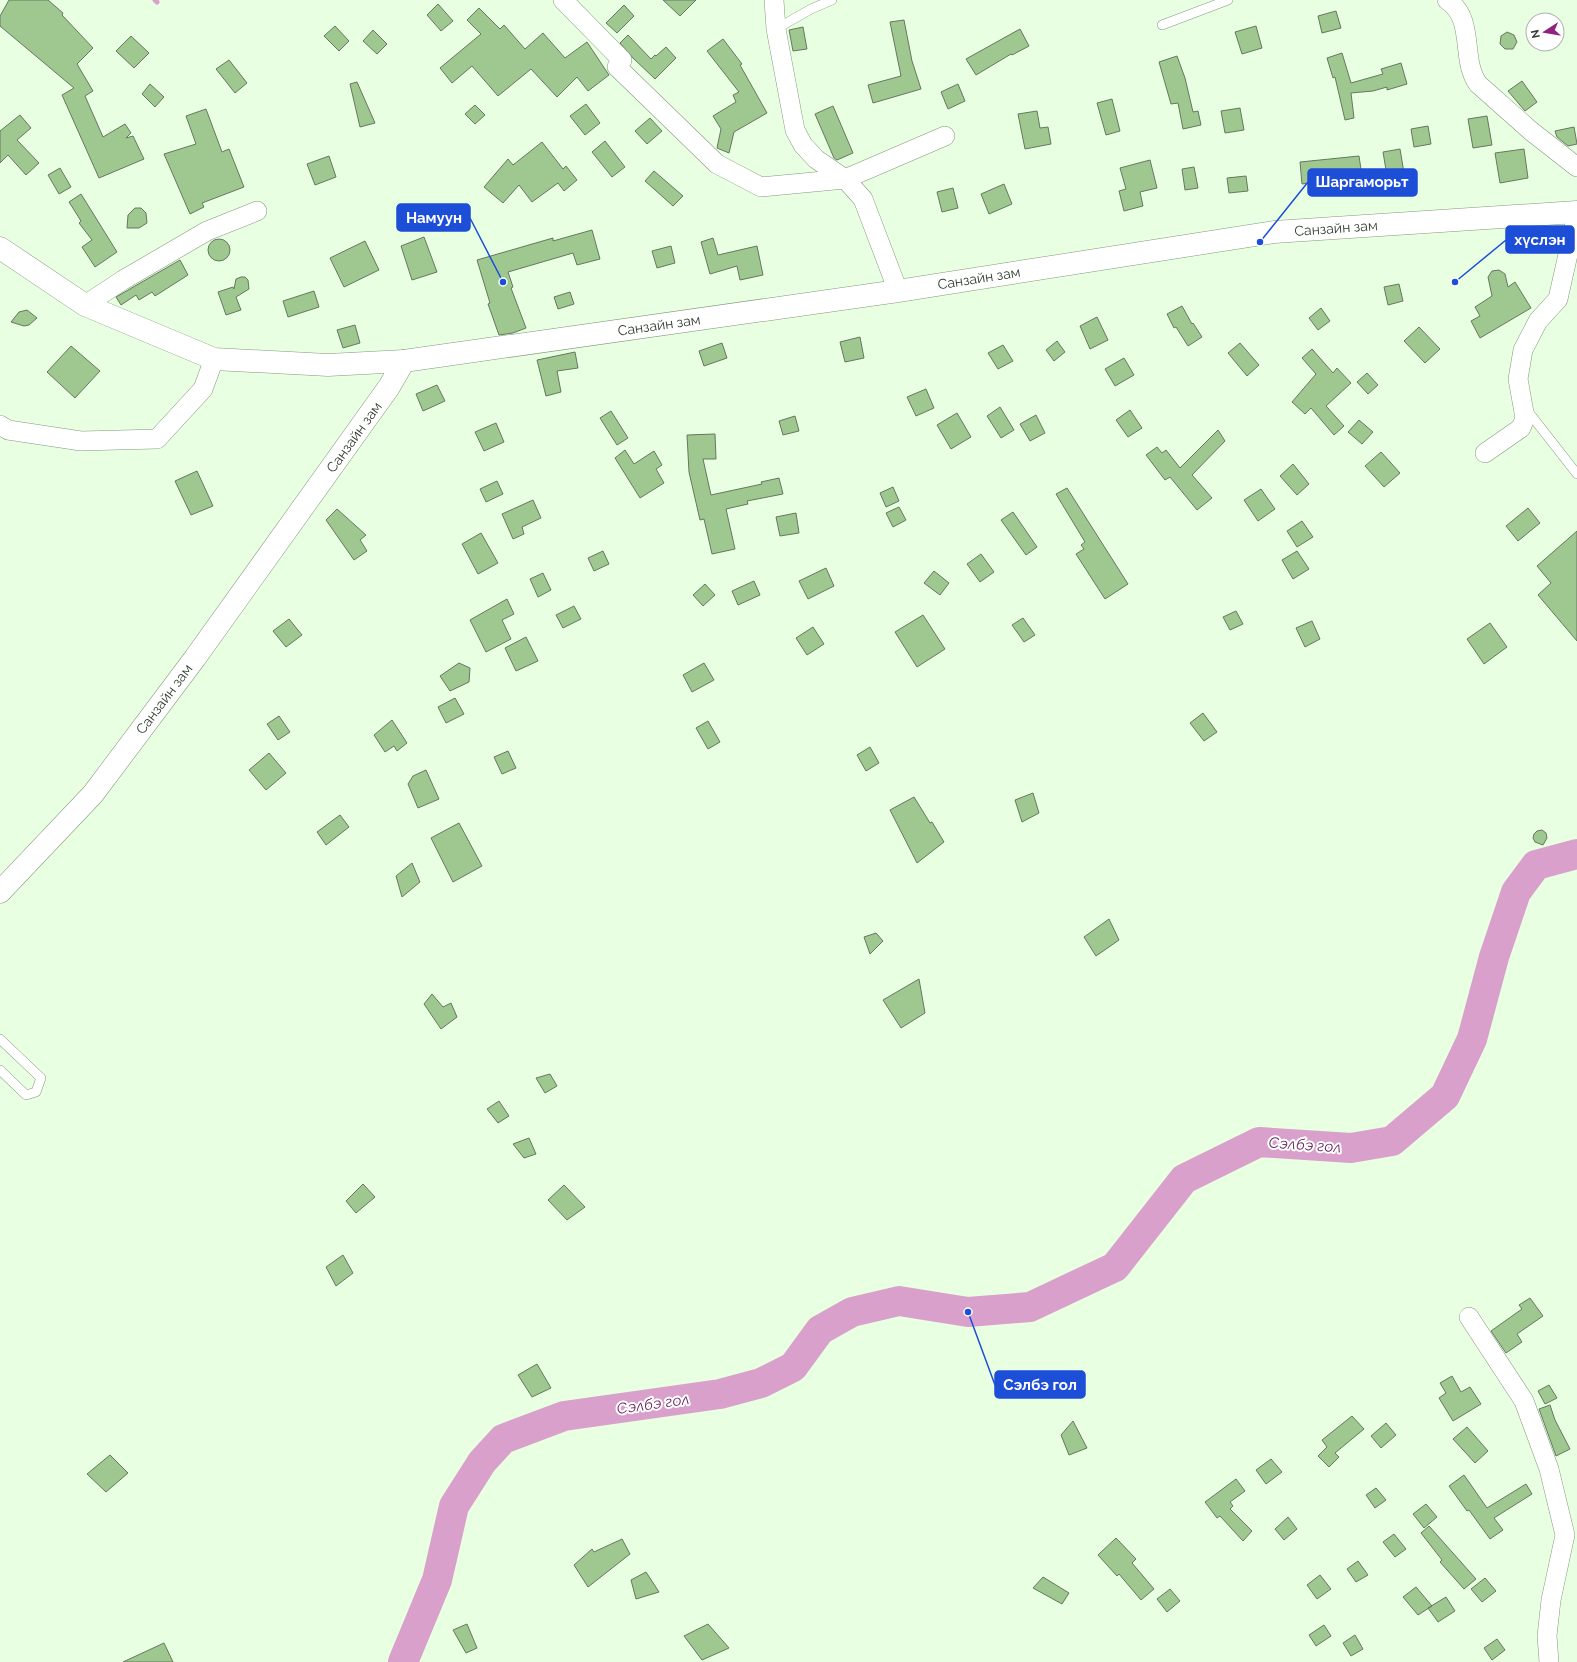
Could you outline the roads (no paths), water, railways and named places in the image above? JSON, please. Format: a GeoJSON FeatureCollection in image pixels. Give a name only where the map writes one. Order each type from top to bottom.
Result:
{"type":"FeatureCollection","features":[{"type":"Feature","properties":{"kind":"main road","name":"Санзайн зам"},"geometry":{"type":"LineString","coordinates":[[0,892],[93,794],[209,638],[390,387],[404,361],[898,291],[1274,232],[1577,213]]}},
{"type":"Feature","properties":{"kind":"main road"},"geometry":{"type":"LineString","coordinates":[[0,248],[86,305],[214,359],[328,365],[404,361]]}},
{"type":"Feature","properties":{"kind":"street"},"geometry":{"type":"LineString","coordinates":[[563,0],[622,60],[618,67],[717,164],[761,187],[845,179],[945,136]]}},
{"type":"Feature","properties":{"kind":"street"},"geometry":{"type":"LineString","coordinates":[[774,0],[776,30],[794,130],[803,145],[816,159],[845,179],[863,199],[898,291]]}},
{"type":"Feature","properties":{"kind":"street"},"geometry":{"type":"LineString","coordinates":[[1447,0],[1456,6],[1464,22],[1472,76],[1478,84],[1531,131],[1577,167]]}},
{"type":"Feature","properties":{"kind":"street"},"geometry":{"type":"LineString","coordinates":[[86,305],[123,280],[207,231],[257,211]]}},
{"type":"Feature","properties":{"kind":"street"},"geometry":{"type":"LineString","coordinates":[[1485,453],[1521,428],[1525,418],[1518,379],[1523,350],[1538,322],[1558,299],[1577,213]]}},
{"type":"Feature","properties":{"kind":"street"},"geometry":{"type":"LineString","coordinates":[[0,425],[8,430],[82,441],[157,439],[204,390],[214,359]]}},
{"type":"Feature","properties":{"kind":"street"},"geometry":{"type":"LineString","coordinates":[[1469,1317],[1524,1401],[1549,1469],[1565,1535],[1551,1600],[1547,1636],[1549,1662]]}},
{"type":"Feature","properties":{"kind":"lane"},"geometry":{"type":"LineString","coordinates":[[776,30],[810,9],[832,0]]}},
{"type":"Feature","properties":{"kind":"lane"},"geometry":{"type":"LineString","coordinates":[[1162,25],[1228,0]]}},
{"type":"Feature","properties":{"kind":"lane"},"geometry":{"type":"LineString","coordinates":[[1524,406],[1577,474]]}},
{"type":"Feature","properties":{"kind":"lane"},"geometry":{"type":"LineString","coordinates":[[0,1039],[41,1078],[36,1092],[26,1096],[0,1070]]}},
{"type":"Feature","properties":{"kind":"waterway","name":"Сэлбэ гол"},"geometry":{"type":"LineString","coordinates":[[403,1662],[437,1580],[454,1506],[482,1462],[503,1439],[564,1416],[720,1394],[761,1383],[793,1367],[820,1330],[852,1312],[899,1301],[968,1312],[1030,1307],[1115,1267],[1184,1179],[1259,1142],[1351,1148],[1392,1141],[1445,1096],[1472,1039],[1494,957],[1516,892],[1536,865],[1577,854]]}},
{"type":"Feature","properties":{"kind":"place","name":"Шаргаморьт"},"geometry":{"type":"Point","coordinates":[1260,242]}},
{"type":"Feature","properties":{"kind":"place","name":"Намуун"},"geometry":{"type":"Point","coordinates":[503,282]}},
{"type":"Feature","properties":{"kind":"place","name":"хүслэн"},"geometry":{"type":"Point","coordinates":[1455,282]}},
{"type":"Feature","properties":{"kind":"place","name":"Сэлбэ гол"},"geometry":{"type":"Point","coordinates":[968,1312]}}]}
